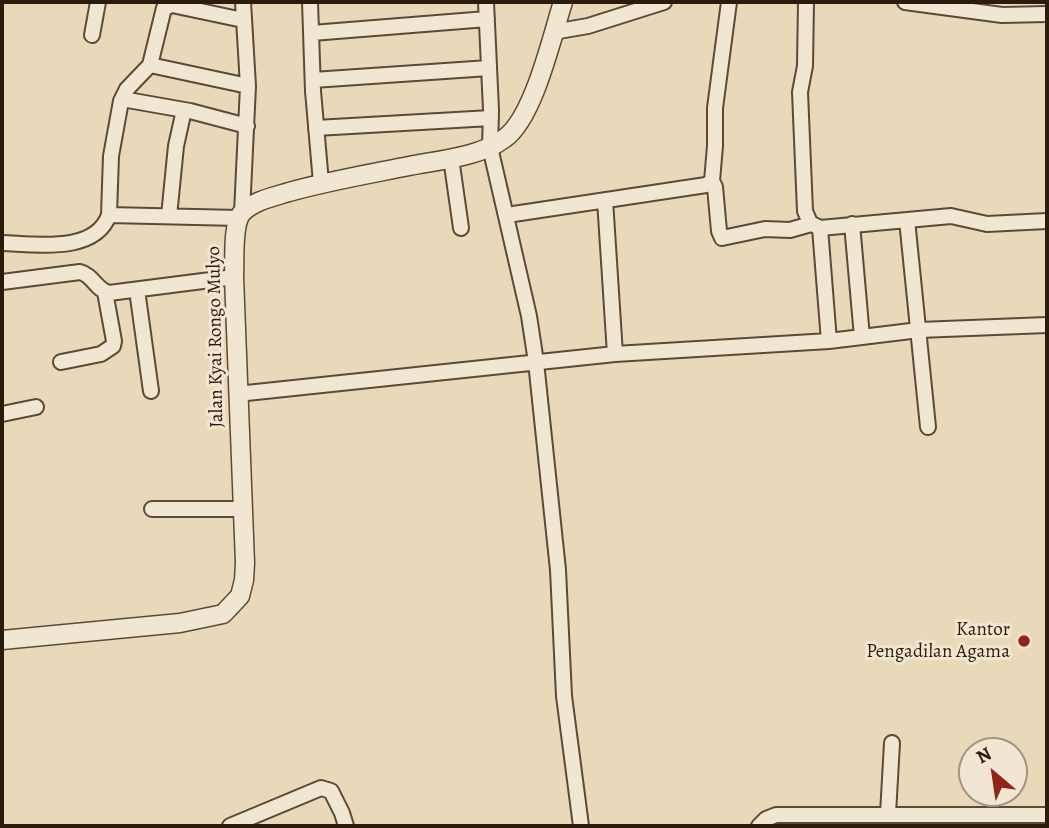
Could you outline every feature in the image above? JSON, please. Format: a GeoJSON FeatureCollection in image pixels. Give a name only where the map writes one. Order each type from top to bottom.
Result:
{"type":"FeatureCollection","features":[{"type":"Feature","properties":{"kind":"street"},"geometry":{"type":"LineString","coordinates":[[92,35],[97,2]]}},
{"type":"Feature","properties":{"kind":"street"},"geometry":{"type":"LineString","coordinates":[[241,215],[248,86],[243,2]]}},
{"type":"Feature","properties":{"kind":"street"},"geometry":{"type":"LineString","coordinates":[[310,2],[321,183]]}},
{"type":"Feature","properties":{"kind":"street"},"geometry":{"type":"LineString","coordinates":[[486,2],[490,147],[529,316],[536,362],[558,570],[564,696],[581,826]]}},
{"type":"Feature","properties":{"kind":"street"},"geometry":{"type":"LineString","coordinates":[[109,215],[241,215],[267,199],[321,183],[451,158],[490,147],[506,137],[524,114],[563,2]]}},
{"type":"Feature","properties":{"kind":"street"},"geometry":{"type":"LineString","coordinates":[[553,32],[588,26],[664,2]]}},
{"type":"Feature","properties":{"kind":"street"},"geometry":{"type":"LineString","coordinates":[[729,2],[715,107],[712,181],[715,187],[719,236],[722,238],[765,229],[790,230],[951,216],[987,224],[1047,221]]}},
{"type":"Feature","properties":{"kind":"street"},"geometry":{"type":"LineString","coordinates":[[806,2],[805,66],[800,92],[805,211],[815,226],[829,341]]}},
{"type":"Feature","properties":{"kind":"street"},"geometry":{"type":"LineString","coordinates":[[905,2],[966,6],[1002,15],[1047,14]]}},
{"type":"Feature","properties":{"kind":"street"},"geometry":{"type":"LineString","coordinates":[[2,243],[84,240],[94,236],[102,228],[109,215],[111,156],[122,99],[127,89],[149,65],[162,11],[168,5],[243,20]]}},
{"type":"Feature","properties":{"kind":"street"},"geometry":{"type":"LineString","coordinates":[[312,33],[487,19]]}},
{"type":"Feature","properties":{"kind":"street"},"geometry":{"type":"LineString","coordinates":[[149,65],[248,86]]}},
{"type":"Feature","properties":{"kind":"street"},"geometry":{"type":"LineString","coordinates":[[313,80],[489,68]]}},
{"type":"Feature","properties":{"kind":"street"},"geometry":{"type":"LineString","coordinates":[[122,99],[184,110],[247,126]]}},
{"type":"Feature","properties":{"kind":"street"},"geometry":{"type":"LineString","coordinates":[[169,216],[176,146],[184,110]]}},
{"type":"Feature","properties":{"kind":"street"},"geometry":{"type":"LineString","coordinates":[[316,128],[491,118]]}},
{"type":"Feature","properties":{"kind":"street"},"geometry":{"type":"LineString","coordinates":[[451,158],[461,228]]}},
{"type":"Feature","properties":{"kind":"street"},"geometry":{"type":"LineString","coordinates":[[507,215],[706,185],[712,181]]}},
{"type":"Feature","properties":{"kind":"street"},"geometry":{"type":"LineString","coordinates":[[605,200],[615,354]]}},
{"type":"Feature","properties":{"kind":"street","name":"Jalan Kyai Rongo Mulyo"},"geometry":{"type":"LineString","coordinates":[[2,640],[180,623],[223,614],[240,596],[244,580],[234,277],[236,234],[241,215]]}},
{"type":"Feature","properties":{"kind":"street"},"geometry":{"type":"LineString","coordinates":[[907,220],[928,427]]}},
{"type":"Feature","properties":{"kind":"street"},"geometry":{"type":"LineString","coordinates":[[852,225],[862,337]]}},
{"type":"Feature","properties":{"kind":"street"},"geometry":{"type":"LineString","coordinates":[[2,282],[80,272],[87,274],[104,292],[113,346],[101,354],[61,362]]}},
{"type":"Feature","properties":{"kind":"street"},"geometry":{"type":"LineString","coordinates":[[104,292],[234,277]]}},
{"type":"Feature","properties":{"kind":"street"},"geometry":{"type":"LineString","coordinates":[[137,290],[151,391]]}},
{"type":"Feature","properties":{"kind":"street"},"geometry":{"type":"LineString","coordinates":[[237,394],[615,354],[829,341],[919,330],[1047,325]]}},
{"type":"Feature","properties":{"kind":"street"},"geometry":{"type":"LineString","coordinates":[[2,414],[36,407]]}},
{"type":"Feature","properties":{"kind":"street"},"geometry":{"type":"LineString","coordinates":[[152,509],[242,509]]}},
{"type":"Feature","properties":{"kind":"street"},"geometry":{"type":"LineString","coordinates":[[888,814],[892,743]]}},
{"type":"Feature","properties":{"kind":"street"},"geometry":{"type":"LineString","coordinates":[[230,826],[321,788],[331,791],[346,826]]}},
{"type":"Feature","properties":{"kind":"street"},"geometry":{"type":"LineString","coordinates":[[759,826],[765,819],[776,815],[1047,815]]}},
{"type":"Feature","properties":{"kind":"place","name":"Kantor Pengadilan Agama"},"geometry":{"type":"Point","coordinates":[1024,641]}}]}
